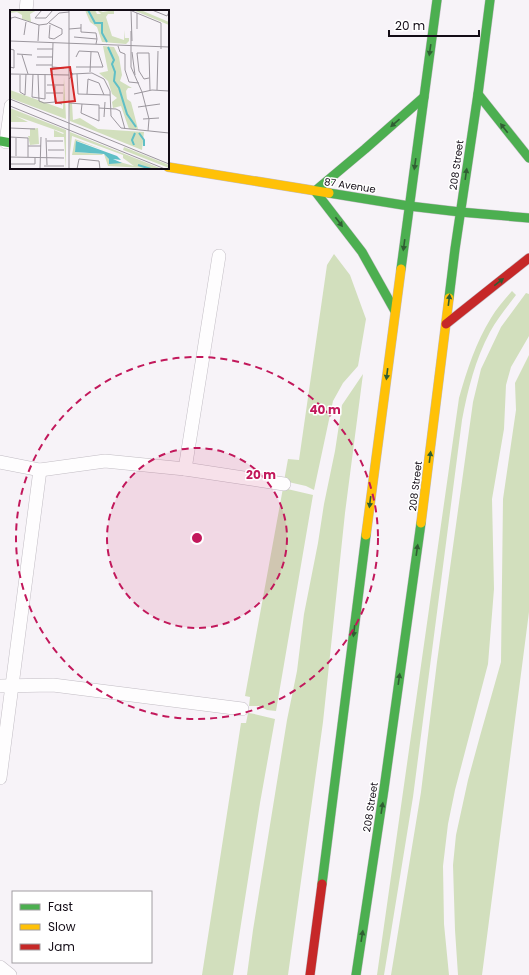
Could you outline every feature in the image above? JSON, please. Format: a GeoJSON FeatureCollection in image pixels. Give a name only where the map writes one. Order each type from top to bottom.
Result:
{"type":"FeatureCollection","features":[{"type":"Feature","properties":{"kind":"main road"},"geometry":{"type":"LineString","coordinates":[[310,975],[395,311],[437,0]]}},
{"type":"Feature","properties":{"kind":"main road","name":"208 Street"},"geometry":{"type":"LineString","coordinates":[[356,975],[424,504],[460,212],[478,94],[490,0]]}},
{"type":"Feature","properties":{"kind":"main road"},"geometry":{"type":"LineString","coordinates":[[478,94],[529,158]]}},
{"type":"Feature","properties":{"kind":"main road"},"geometry":{"type":"LineString","coordinates":[[395,311],[362,252],[315,191],[424,97]]}},
{"type":"Feature","properties":{"kind":"main road","name":"87 Avenue"},"geometry":{"type":"LineString","coordinates":[[169,167],[409,206],[529,218]]}},
{"type":"Feature","properties":{"kind":"main road"},"geometry":{"type":"LineString","coordinates":[[446,324],[529,258]]}},
{"type":"Feature","properties":{"kind":"lane"},"geometry":{"type":"LineString","coordinates":[[26,10],[27,0]]}},
{"type":"Feature","properties":{"kind":"lane"},"geometry":{"type":"LineString","coordinates":[[6,142],[10,113]]}},
{"type":"Feature","properties":{"kind":"lane"},"geometry":{"type":"LineString","coordinates":[[185,469],[219,256]]}},
{"type":"Feature","properties":{"kind":"lane"},"geometry":{"type":"LineString","coordinates":[[0,462],[40,470],[105,461],[185,469],[284,484]]}},
{"type":"Feature","properties":{"kind":"lane"},"geometry":{"type":"LineString","coordinates":[[0,778],[6,686],[40,470]]}},
{"type":"Feature","properties":{"kind":"lane"},"geometry":{"type":"LineString","coordinates":[[6,686],[54,685],[242,709]]}},
{"type":"Feature","properties":{"kind":"lane"},"geometry":{"type":"LineString","coordinates":[[0,967],[10,975]]}},
{"type":"Feature","properties":{"kind":"green space"},"geometry":{"type":"Polygon","coordinates":[[[334,254],[350,275],[366,319],[358,366],[343,383],[333,401],[314,490],[306,486],[284,481],[288,459],[299,460],[327,265],[334,254]]]}},
{"type":"Feature","properties":{"kind":"green space"},"geometry":{"type":"Polygon","coordinates":[[[512,291],[516,295],[493,327],[480,353],[462,420],[413,797],[384,975],[377,975],[459,398],[476,346],[493,314],[512,291]]]}},
{"type":"Feature","properties":{"kind":"green space"},"geometry":{"type":"Polygon","coordinates":[[[526,293],[529,294],[529,336],[511,367],[506,385],[504,429],[492,499],[494,589],[488,664],[455,790],[448,824],[443,866],[444,924],[449,975],[391,975],[421,792],[437,662],[473,402],[481,369],[501,327],[526,293]]]}},
{"type":"Feature","properties":{"kind":"green space"},"geometry":{"type":"Polygon","coordinates":[[[529,355],[529,612],[482,975],[458,975],[453,865],[456,835],[468,780],[501,662],[503,499],[516,410],[515,383],[529,355]]]}},
{"type":"Feature","properties":{"kind":"green space"},"geometry":{"type":"Polygon","coordinates":[[[363,374],[345,513],[323,722],[288,975],[247,975],[287,720],[297,671],[304,614],[335,451],[342,405],[363,374]]]}},
{"type":"Feature","properties":{"kind":"green space"},"geometry":{"type":"Polygon","coordinates":[[[283,488],[313,495],[276,711],[267,710],[259,706],[249,706],[250,697],[245,696],[283,488]]]}},
{"type":"Feature","properties":{"kind":"green space"},"geometry":{"type":"Polygon","coordinates":[[[248,713],[275,719],[260,803],[233,975],[202,975],[241,723],[246,723],[248,713]]]}},
{"type":"Feature","properties":{"kind":"traffic: fast"},"geometry":{"type":"LineString","coordinates":[[401,269],[437,0]]}},
{"type":"Feature","properties":{"kind":"traffic: fast"},"geometry":{"type":"LineString","coordinates":[[449,298],[490,0]]}},
{"type":"Feature","properties":{"kind":"traffic: fast"},"geometry":{"type":"LineString","coordinates":[[478,94],[529,158]]}},
{"type":"Feature","properties":{"kind":"traffic: fast"},"geometry":{"type":"LineString","coordinates":[[315,191],[424,97]]}},
{"type":"Feature","properties":{"kind":"traffic: fast"},"geometry":{"type":"LineString","coordinates":[[0,141],[10,143]]}},
{"type":"Feature","properties":{"kind":"traffic: fast"},"geometry":{"type":"LineString","coordinates":[[315,191],[362,252],[395,311]]}},
{"type":"Feature","properties":{"kind":"traffic: fast"},"geometry":{"type":"LineString","coordinates":[[329,193],[409,206],[529,218]]}},
{"type":"Feature","properties":{"kind":"traffic: fast"},"geometry":{"type":"LineString","coordinates":[[356,975],[384,789],[421,523]]}},
{"type":"Feature","properties":{"kind":"traffic: fast"},"geometry":{"type":"LineString","coordinates":[[322,884],[366,535]]}},
{"type":"Feature","properties":{"kind":"traffic: slow"},"geometry":{"type":"LineString","coordinates":[[169,167],[329,193]]}},
{"type":"Feature","properties":{"kind":"traffic: slow"},"geometry":{"type":"LineString","coordinates":[[366,535],[401,269]]}},
{"type":"Feature","properties":{"kind":"traffic: slow"},"geometry":{"type":"LineString","coordinates":[[421,523],[449,298]]}},
{"type":"Feature","properties":{"kind":"traffic: jam"},"geometry":{"type":"LineString","coordinates":[[446,324],[529,258]]}},
{"type":"Feature","properties":{"kind":"traffic: jam"},"geometry":{"type":"LineString","coordinates":[[310,975],[322,884]]}}]}
